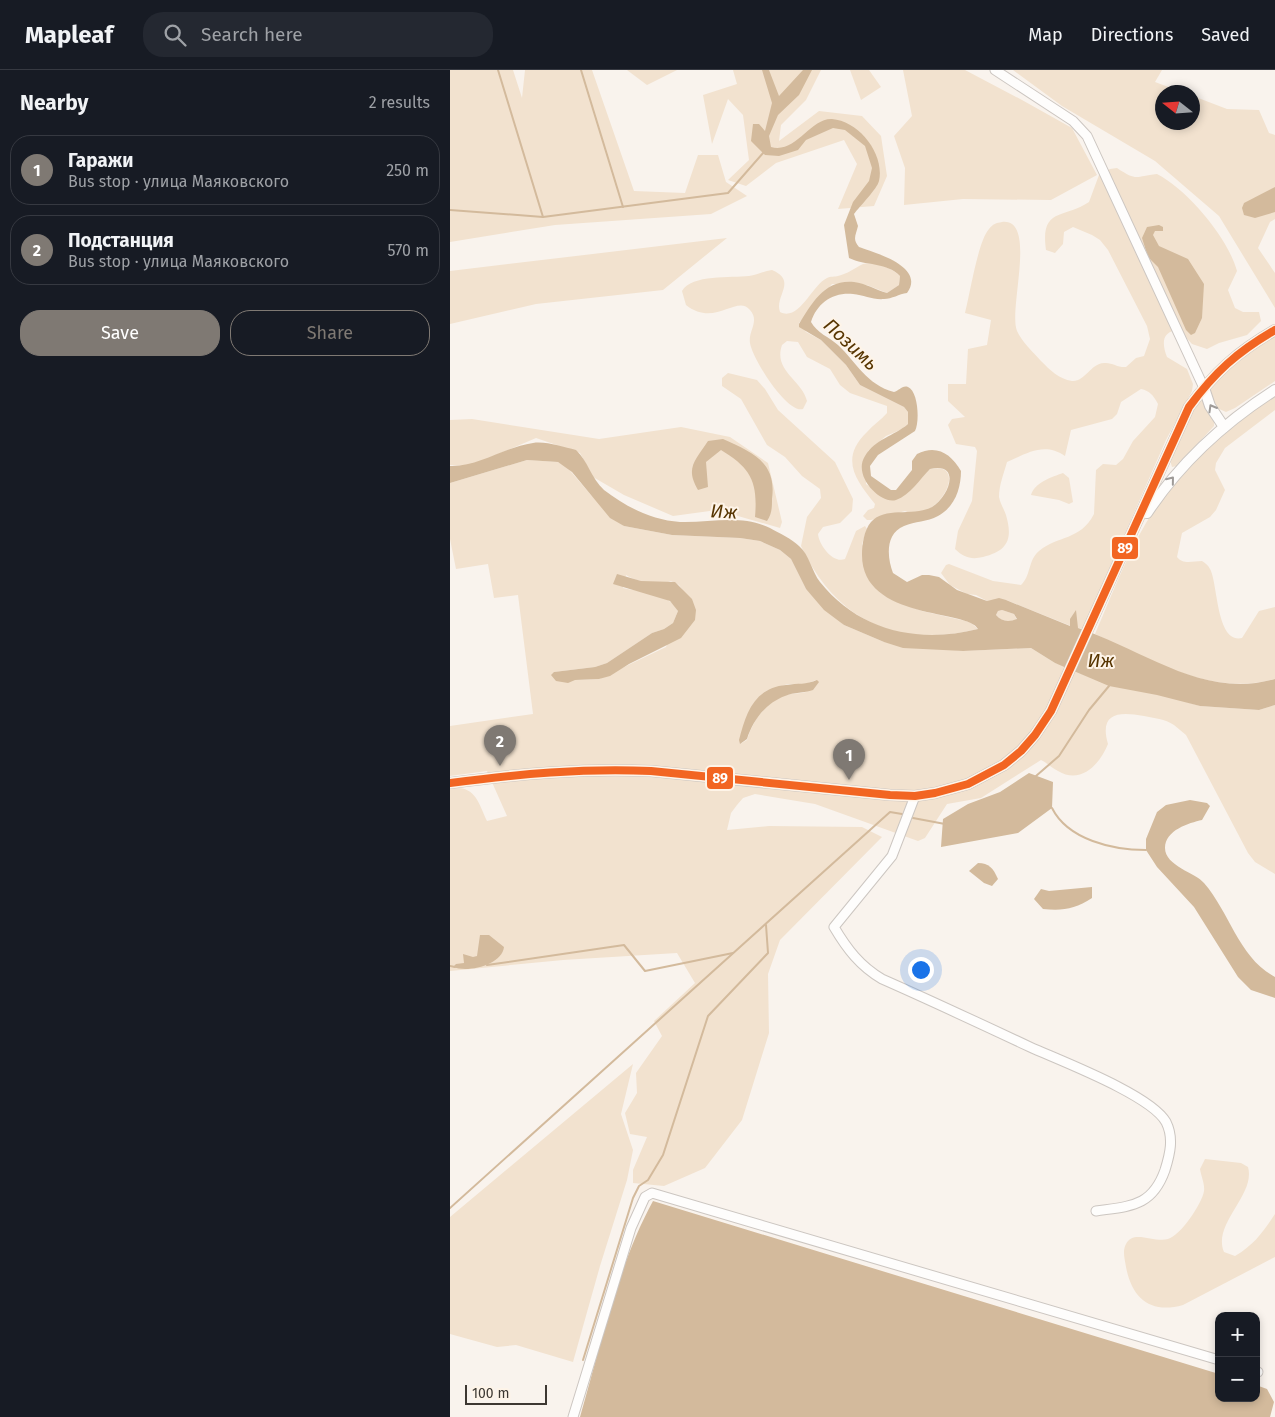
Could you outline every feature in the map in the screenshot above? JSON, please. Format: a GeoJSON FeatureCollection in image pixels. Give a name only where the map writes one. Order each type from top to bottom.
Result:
{"type":"FeatureCollection","features":[{"type":"Feature","properties":{"kind":"main road"},"geometry":{"type":"LineString","coordinates":[[450,783],[538,772],[611,769],[651,771],[915,796],[968,784],[1004,765],[1022,751],[1036,735],[1066,683],[1181,422],[1214,374],[1234,357],[1275,330]]}},
{"type":"Feature","properties":{"kind":"main road"},"geometry":{"type":"LineString","coordinates":[[1204,388],[1210,406],[1224,427]]}},
{"type":"Feature","properties":{"kind":"main road"},"geometry":{"type":"LineString","coordinates":[[1125,550],[1142,519],[1166,485],[1198,450],[1224,427],[1275,390]]}},
{"type":"Feature","properties":{"kind":"street"},"geometry":{"type":"LineString","coordinates":[[995,70],[1078,124],[1086,136],[1204,388]]}},
{"type":"Feature","properties":{"kind":"street"},"geometry":{"type":"LineString","coordinates":[[915,796],[892,856],[834,927],[854,957],[866,970],[1109,1082],[1155,1110],[1166,1122],[1171,1138],[1169,1156],[1162,1177],[1154,1191],[1136,1205],[1096,1211]]}},
{"type":"Feature","properties":{"kind":"street"},"geometry":{"type":"LineString","coordinates":[[573,1417],[631,1228],[645,1197],[652,1193],[1215,1359]]}},
{"type":"Feature","properties":{"kind":"shaded area"},"geometry":{"type":"Polygon","coordinates":[[[450,70],[513,70],[522,98],[525,70],[592,70],[634,191],[685,193],[698,155],[718,155],[726,182],[747,196],[711,214],[555,225],[450,242],[450,70]]]}},
{"type":"Feature","properties":{"kind":"shaded area"},"geometry":{"type":"Polygon","coordinates":[[[627,70],[677,70],[647,85],[627,70]]]}},
{"type":"Feature","properties":{"kind":"shaded area"},"geometry":{"type":"Polygon","coordinates":[[[733,70],[821,70],[806,100],[781,125],[779,141],[819,111],[862,116],[881,136],[887,176],[874,206],[838,209],[857,164],[844,140],[776,163],[746,186],[728,180],[749,160],[743,115],[728,99],[712,144],[703,95],[737,84],[733,70]]]}},
{"type":"Feature","properties":{"kind":"shaded area"},"geometry":{"type":"Polygon","coordinates":[[[850,70],[869,70],[881,87],[861,100],[850,70]]]}},
{"type":"Feature","properties":{"kind":"shaded area"},"geometry":{"type":"Polygon","coordinates":[[[903,70],[965,70],[1022,100],[1072,128],[1097,175],[1051,200],[963,199],[904,205],[905,168],[894,136],[912,116],[903,70]]]}},
{"type":"Feature","properties":{"kind":"shaded area"},"geometry":{"type":"Polygon","coordinates":[[[1013,70],[1162,70],[1155,82],[1163,85],[1155,85],[1155,130],[1200,130],[1200,99],[1227,109],[1259,110],[1269,133],[1275,135],[1275,219],[1270,222],[1258,248],[1275,273],[1275,308],[1219,216],[1155,161],[1062,106],[1013,70]]]}},
{"type":"Feature","properties":{"kind":"shaded area"},"geometry":{"type":"Polygon","coordinates":[[[1117,168],[1133,177],[1157,174],[1169,181],[1194,203],[1216,230],[1232,258],[1237,271],[1228,290],[1235,308],[1243,312],[1259,312],[1261,321],[1247,335],[1219,343],[1207,349],[1192,344],[1179,330],[1169,333],[1164,339],[1167,357],[1187,369],[1193,384],[1192,391],[1166,440],[1083,629],[1078,628],[1070,619],[1071,626],[1006,600],[987,601],[976,595],[967,594],[950,585],[941,573],[946,565],[949,564],[993,581],[1021,585],[1035,555],[1039,551],[1082,529],[1088,523],[1094,514],[1096,470],[1103,464],[1116,465],[1123,459],[1133,441],[1155,417],[1158,404],[1151,394],[1141,389],[1121,402],[1117,414],[1112,419],[1071,430],[1065,456],[1043,449],[1029,452],[1007,462],[999,497],[1008,523],[1009,531],[1006,543],[998,551],[991,554],[979,558],[971,558],[964,556],[955,549],[958,531],[972,501],[977,451],[975,447],[956,444],[948,425],[952,419],[965,417],[948,401],[948,384],[966,384],[968,349],[987,345],[991,320],[965,313],[978,256],[985,235],[992,226],[1002,222],[1013,225],[1018,234],[1020,267],[1015,320],[1017,331],[1025,343],[1048,368],[1063,378],[1077,381],[1099,364],[1107,363],[1126,367],[1136,358],[1144,356],[1150,339],[1147,326],[1108,250],[1100,240],[1073,227],[1064,232],[1063,244],[1055,253],[1046,250],[1045,236],[1050,220],[1089,202],[1099,175],[1110,169],[1117,168]]]}},
{"type":"Feature","properties":{"kind":"shaded area"},"geometry":{"type":"Polygon","coordinates":[[[727,238],[663,290],[536,304],[450,324],[450,271],[727,238]]]}},
{"type":"Feature","properties":{"kind":"shaded area"},"geometry":{"type":"Polygon","coordinates":[[[863,264],[878,265],[892,270],[900,276],[899,285],[887,293],[867,285],[832,284],[799,323],[806,332],[821,340],[846,365],[860,385],[904,407],[908,412],[908,424],[886,436],[868,451],[866,484],[889,500],[900,497],[930,469],[942,469],[948,474],[949,482],[945,492],[929,509],[917,513],[905,511],[871,520],[867,520],[863,516],[868,510],[874,508],[875,504],[857,478],[852,460],[859,442],[869,429],[887,413],[887,406],[850,393],[840,385],[830,369],[807,357],[798,342],[787,341],[782,345],[781,362],[800,387],[807,401],[803,409],[796,408],[788,403],[771,384],[752,350],[750,339],[754,318],[750,310],[745,306],[739,306],[716,312],[706,313],[697,311],[686,305],[682,291],[694,282],[703,279],[749,276],[772,270],[780,274],[783,279],[784,284],[779,306],[780,312],[787,314],[799,307],[821,282],[827,278],[845,274],[863,264]]]}},
{"type":"Feature","properties":{"kind":"shaded area"},"geometry":{"type":"Polygon","coordinates":[[[1275,336],[1275,381],[1235,408],[1226,412],[1217,408],[1211,394],[1212,385],[1216,379],[1241,358],[1275,336]]]}},
{"type":"Feature","properties":{"kind":"shaded area"},"geometry":{"type":"Polygon","coordinates":[[[728,373],[757,380],[778,410],[835,462],[853,499],[852,511],[840,523],[823,527],[818,534],[827,552],[836,559],[845,559],[856,531],[865,526],[867,529],[862,544],[890,599],[922,611],[970,622],[978,629],[949,634],[921,635],[896,631],[872,623],[851,610],[832,593],[815,572],[801,546],[807,517],[821,498],[820,489],[802,476],[785,457],[767,445],[741,399],[722,386],[722,378],[728,373]]]}},
{"type":"Feature","properties":{"kind":"shaded area"},"geometry":{"type":"Polygon","coordinates":[[[1275,396],[1275,410],[1225,448],[1216,463],[1215,470],[1225,490],[1216,510],[1210,517],[1182,533],[1177,557],[1185,562],[1202,561],[1209,568],[1213,576],[1219,611],[1227,632],[1233,637],[1242,638],[1259,611],[1275,607],[1275,679],[1251,683],[1205,680],[1137,655],[1095,634],[1139,535],[1170,488],[1211,444],[1242,418],[1275,396]]]}},
{"type":"Feature","properties":{"kind":"shaded area"},"geometry":{"type":"Polygon","coordinates":[[[1203,400],[1214,421],[1214,426],[1177,466],[1172,467],[1170,460],[1189,417],[1199,401],[1203,400]]]}},
{"type":"Feature","properties":{"kind":"shaded area"},"geometry":{"type":"Polygon","coordinates":[[[472,419],[599,439],[681,427],[730,437],[768,463],[782,522],[780,528],[717,510],[673,516],[624,495],[593,477],[580,453],[536,438],[470,466],[450,465],[450,420],[472,419]]]}},
{"type":"Feature","properties":{"kind":"shaded area"},"geometry":{"type":"Polygon","coordinates":[[[527,460],[558,462],[566,466],[591,495],[624,526],[672,535],[740,538],[760,541],[780,550],[791,559],[806,589],[844,625],[884,642],[963,651],[1031,648],[1055,663],[1200,706],[1259,710],[1275,705],[1275,874],[1255,862],[1248,853],[1186,735],[1167,721],[1135,714],[1119,714],[1109,720],[1106,726],[1108,744],[1100,759],[1089,770],[1074,776],[1066,775],[1041,760],[981,798],[947,804],[925,838],[918,841],[815,804],[755,794],[743,798],[731,813],[727,830],[769,826],[862,827],[882,837],[780,940],[768,974],[769,1033],[742,1120],[705,1168],[664,1186],[633,1183],[633,1170],[647,1137],[630,1134],[625,1113],[637,1093],[636,1073],[662,1036],[654,1021],[695,983],[677,953],[563,960],[450,971],[450,788],[465,789],[470,792],[478,801],[487,821],[507,816],[487,771],[450,776],[450,726],[533,714],[518,595],[494,598],[488,564],[456,569],[450,539],[450,483],[527,460]],[[626,575],[623,588],[654,594],[674,605],[678,611],[673,623],[664,629],[652,633],[607,663],[595,667],[554,672],[575,680],[599,679],[666,647],[686,595],[679,585],[671,581],[648,583],[626,575]],[[816,680],[806,684],[788,684],[766,691],[740,744],[747,740],[757,719],[766,707],[786,695],[806,692],[816,680]]]}},
{"type":"Feature","properties":{"kind":"shaded area"},"geometry":{"type":"Polygon","coordinates":[[[1063,473],[1069,478],[1073,502],[1069,504],[1059,500],[1031,495],[1040,483],[1063,473]]]}},
{"type":"Feature","properties":{"kind":"shaded area"},"geometry":{"type":"Polygon","coordinates":[[[1002,610],[1014,614],[1017,620],[1008,621],[1001,619],[996,615],[998,611],[1002,610]]]}},
{"type":"Feature","properties":{"kind":"shaded area"},"geometry":{"type":"Polygon","coordinates":[[[633,1064],[621,1114],[633,1150],[627,1180],[573,1362],[516,1345],[497,1347],[450,1334],[450,1217],[633,1064]]]}},
{"type":"Feature","properties":{"kind":"shaded area"},"geometry":{"type":"Polygon","coordinates":[[[1205,1159],[1241,1163],[1248,1167],[1249,1178],[1246,1188],[1224,1231],[1222,1241],[1224,1252],[1235,1256],[1242,1252],[1258,1238],[1275,1214],[1275,1257],[1183,1305],[1161,1307],[1152,1305],[1138,1295],[1133,1288],[1124,1256],[1126,1244],[1134,1237],[1168,1239],[1173,1237],[1184,1226],[1195,1211],[1204,1191],[1200,1169],[1205,1159]]]}},
{"type":"Feature","properties":{"kind":"water","name":"Иж"},"geometry":{"type":"Polygon","coordinates":[[[762,70],[769,70],[779,96],[803,70],[812,70],[799,95],[778,115],[769,136],[771,147],[780,148],[788,145],[824,120],[842,121],[860,132],[874,150],[880,171],[878,184],[854,214],[858,226],[855,237],[856,242],[859,247],[896,262],[910,276],[911,284],[907,293],[880,299],[853,294],[839,295],[822,304],[817,309],[811,322],[820,332],[838,345],[869,379],[876,384],[894,392],[908,387],[914,394],[918,414],[915,431],[878,455],[870,466],[871,476],[891,490],[896,490],[912,470],[912,461],[917,454],[931,450],[943,452],[953,460],[961,471],[956,497],[949,508],[934,518],[904,526],[893,534],[889,553],[893,573],[907,582],[922,575],[939,577],[957,590],[987,601],[999,598],[1006,600],[1070,626],[1070,619],[1076,610],[1078,628],[1198,678],[1223,683],[1249,684],[1275,679],[1275,705],[1259,710],[1200,706],[1157,695],[1109,686],[1055,663],[1031,648],[963,651],[903,648],[884,642],[844,625],[824,610],[806,589],[791,559],[780,550],[760,541],[740,538],[672,535],[624,526],[610,518],[572,472],[558,462],[527,460],[450,483],[450,466],[471,463],[522,445],[543,443],[576,450],[604,490],[640,512],[659,519],[680,522],[748,521],[770,528],[785,536],[802,549],[817,578],[836,599],[853,612],[871,622],[891,630],[912,634],[933,635],[978,629],[970,623],[956,618],[896,602],[879,592],[867,576],[862,547],[865,533],[871,522],[884,514],[925,510],[932,507],[947,489],[949,475],[940,468],[930,469],[906,494],[896,500],[883,498],[876,494],[865,480],[862,464],[865,456],[879,442],[908,424],[908,412],[904,407],[860,385],[846,365],[821,340],[799,327],[799,324],[820,294],[835,284],[854,282],[887,293],[899,285],[900,276],[889,268],[849,258],[844,225],[853,202],[869,181],[872,168],[865,146],[845,130],[833,128],[806,140],[798,150],[779,156],[765,155],[751,141],[753,124],[759,124],[765,131],[772,103],[762,70]],[[1002,610],[998,611],[996,615],[1008,621],[1017,619],[1014,614],[1002,610]]]}},
{"type":"Feature","properties":{"kind":"water"},"geometry":{"type":"Polygon","coordinates":[[[1275,187],[1275,212],[1255,218],[1244,215],[1242,208],[1244,203],[1275,187]]]}},
{"type":"Feature","properties":{"kind":"water"},"geometry":{"type":"Polygon","coordinates":[[[1159,225],[1163,227],[1163,231],[1155,231],[1153,235],[1159,246],[1188,259],[1204,284],[1202,318],[1195,333],[1191,335],[1186,330],[1158,267],[1148,257],[1142,238],[1147,227],[1159,225]]]}},
{"type":"Feature","properties":{"kind":"water"},"geometry":{"type":"Polygon","coordinates":[[[723,439],[753,454],[766,467],[771,476],[773,486],[771,510],[767,521],[755,517],[755,494],[746,470],[721,450],[706,462],[708,487],[698,490],[692,476],[693,465],[708,441],[723,439]]]}},
{"type":"Feature","properties":{"kind":"water"},"geometry":{"type":"Polygon","coordinates":[[[617,574],[641,581],[675,582],[692,599],[696,610],[695,620],[681,638],[629,664],[610,676],[599,679],[575,680],[568,683],[556,681],[551,675],[554,672],[595,667],[607,663],[652,633],[664,629],[673,623],[678,611],[670,601],[613,584],[617,574]]]}},
{"type":"Feature","properties":{"kind":"water"},"geometry":{"type":"Polygon","coordinates":[[[817,680],[819,682],[813,690],[785,696],[772,703],[761,713],[747,739],[740,744],[739,740],[745,720],[753,704],[766,691],[775,687],[817,680]]]}},
{"type":"Feature","properties":{"kind":"water"},"geometry":{"type":"Polygon","coordinates":[[[1029,773],[1053,782],[1052,808],[1018,833],[941,847],[943,819],[968,804],[1000,792],[1029,773]]]}},
{"type":"Feature","properties":{"kind":"water"},"geometry":{"type":"Polygon","coordinates":[[[1190,800],[1207,803],[1210,806],[1202,820],[1179,828],[1169,836],[1165,848],[1166,854],[1175,864],[1204,883],[1252,959],[1275,977],[1275,998],[1251,990],[1238,977],[1194,907],[1157,867],[1146,850],[1146,839],[1157,812],[1166,805],[1190,800]]]}},
{"type":"Feature","properties":{"kind":"water"},"geometry":{"type":"Polygon","coordinates":[[[978,863],[988,865],[994,872],[998,879],[992,886],[984,883],[969,871],[978,863]]]}},
{"type":"Feature","properties":{"kind":"water"},"geometry":{"type":"Polygon","coordinates":[[[1092,887],[1092,898],[1080,905],[1069,908],[1057,910],[1043,909],[1034,899],[1041,889],[1049,891],[1092,887]]]}},
{"type":"Feature","properties":{"kind":"water"},"geometry":{"type":"Polygon","coordinates":[[[480,935],[489,935],[504,947],[497,959],[475,968],[459,969],[453,967],[456,964],[464,963],[463,954],[473,957],[477,956],[480,935]]]}},
{"type":"Feature","properties":{"kind":"water"},"geometry":{"type":"Polygon","coordinates":[[[653,1201],[1215,1373],[1215,1402],[1260,1402],[1260,1386],[1267,1389],[1274,1402],[1270,1417],[580,1417],[611,1307],[629,1252],[653,1201]]]}},
{"type":"Feature","properties":{"kind":"waterway"},"geometry":{"type":"LineString","coordinates":[[498,70],[543,217]]}},
{"type":"Feature","properties":{"kind":"waterway"},"geometry":{"type":"LineString","coordinates":[[581,70],[623,207]]}},
{"type":"Feature","properties":{"kind":"waterway"},"geometry":{"type":"LineString","coordinates":[[450,210],[543,217],[728,193],[764,152]]}},
{"type":"Feature","properties":{"kind":"waterway"},"geometry":{"type":"LineString","coordinates":[[1036,776],[1059,756],[1089,710],[1109,686]]}},
{"type":"Feature","properties":{"kind":"waterway"},"geometry":{"type":"LineString","coordinates":[[1052,808],[1059,819],[1069,828],[1093,841],[1120,848],[1146,850]]}},
{"type":"Feature","properties":{"kind":"waterway"},"geometry":{"type":"LineString","coordinates":[[450,1208],[890,812],[902,814]]}},
{"type":"Feature","properties":{"kind":"waterway"},"geometry":{"type":"LineString","coordinates":[[913,818],[945,824]]}},
{"type":"Feature","properties":{"kind":"waterway"},"geometry":{"type":"LineString","coordinates":[[583,1360],[633,1198],[639,1186],[648,1180],[663,1155],[708,1016],[768,953],[766,925]]}},
{"type":"Feature","properties":{"kind":"waterway"},"geometry":{"type":"LineString","coordinates":[[487,965],[624,945],[645,971],[733,953]]}},
{"type":"Feature","properties":{"kind":"waterway"},"geometry":{"type":"LineString","coordinates":[[450,966],[455,967]]}},
{"type":"Feature","properties":{"kind":"transit line","name":"89"},"geometry":{"type":"LineString","coordinates":[[450,783],[550,772],[626,770],[915,796],[968,784],[1004,765],[1021,751],[1035,735],[1051,711],[1189,407],[1208,383],[1238,355],[1275,330]]}},
{"type":"Feature","properties":{"kind":"place","name":"Подстанция"},"geometry":{"type":"Point","coordinates":[500,766]}},
{"type":"Feature","properties":{"kind":"place","name":"Гаражи"},"geometry":{"type":"Point","coordinates":[849,780]}},
{"type":"Feature","properties":{"kind":"water label","name":"Позимь"},"geometry":{"type":"Point","coordinates":[851,344]}}]}
